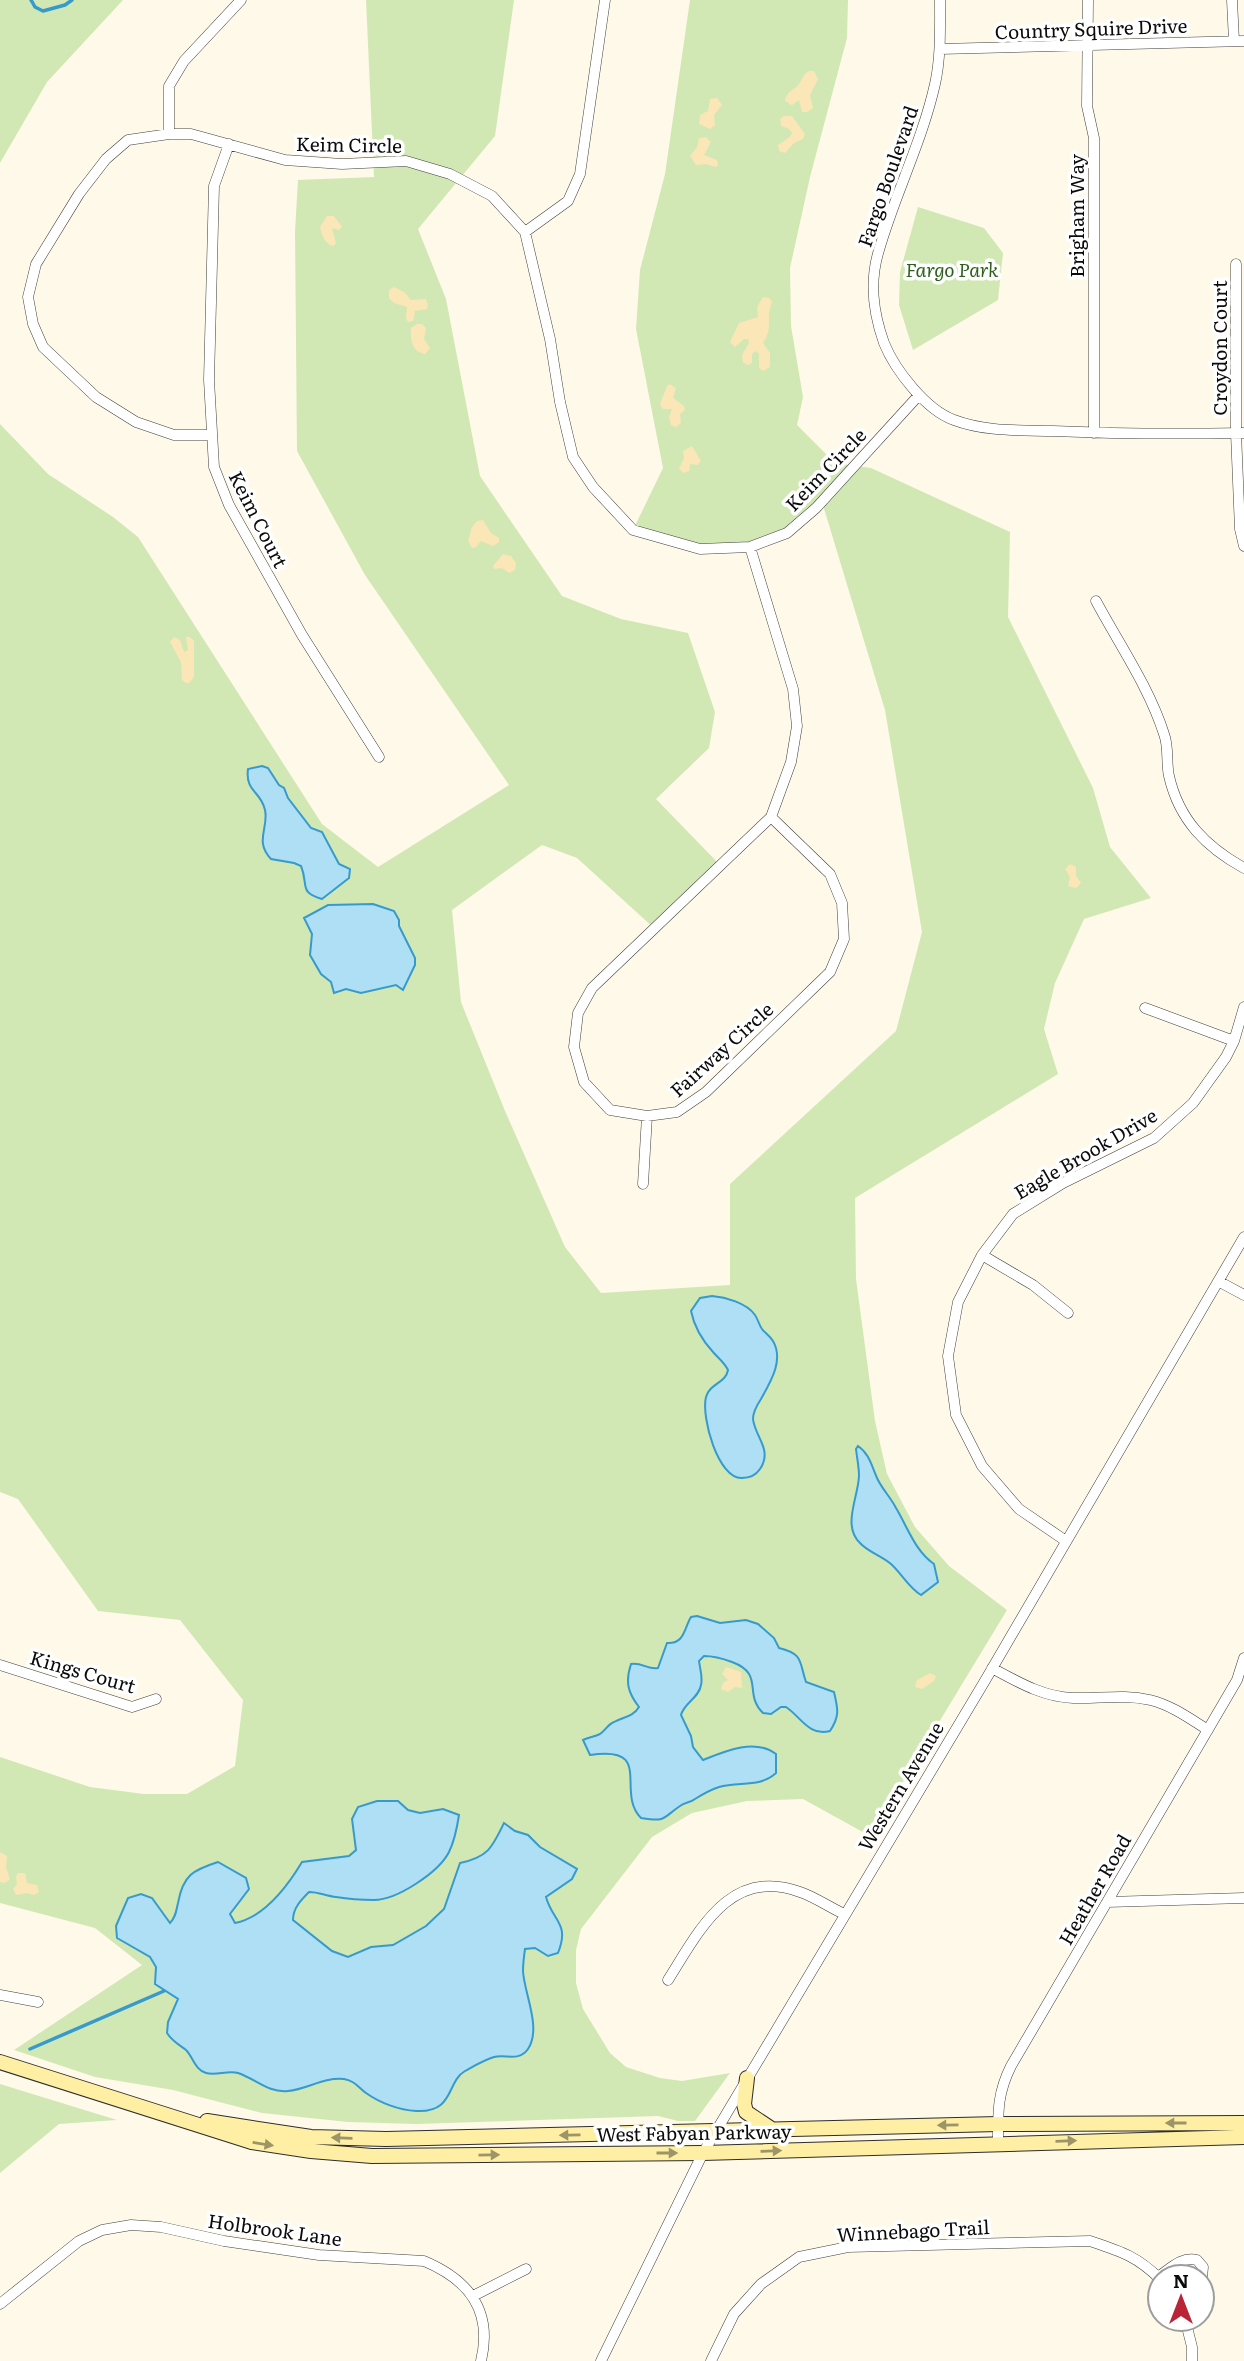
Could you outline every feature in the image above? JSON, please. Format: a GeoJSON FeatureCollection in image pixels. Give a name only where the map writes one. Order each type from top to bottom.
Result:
{"type":"FeatureCollection","features":[{"type":"Feature","properties":{"kind":"main road","name":"West Fabyan Parkway"},"geometry":{"type":"LineString","coordinates":[[0,2062],[252,2142],[312,2151],[411,2157],[703,2153],[1244,2137]]}},
{"type":"Feature","properties":{"kind":"main road"},"geometry":{"type":"LineString","coordinates":[[747,2078],[744,2104],[746,2112],[772,2129]]}},
{"type":"Feature","properties":{"kind":"main road","name":"West Fabyan Parkway"},"geometry":{"type":"LineString","coordinates":[[150,2111],[311,2137],[386,2139],[998,2124],[1244,2123]]}},
{"type":"Feature","properties":{"kind":"street"},"geometry":{"type":"LineString","coordinates":[[169,134],[169,86],[184,61],[241,0]]}},
{"type":"Feature","properties":{"kind":"street"},"geometry":{"type":"LineString","coordinates":[[525,232],[568,201],[580,174],[605,0]]}},
{"type":"Feature","properties":{"kind":"street","name":"Fargo Boulevard"},"geometry":{"type":"LineString","coordinates":[[940,0],[940,50],[936,82],[923,127],[878,251],[872,298],[888,354],[929,406],[951,419],[983,429],[1094,433],[1240,433]]}},
{"type":"Feature","properties":{"kind":"street","name":"Brigham Way"},"geometry":{"type":"LineString","coordinates":[[1088,0],[1087,106],[1094,138],[1094,433]]}},
{"type":"Feature","properties":{"kind":"street"},"geometry":{"type":"LineString","coordinates":[[1233,0],[1239,41]]}},
{"type":"Feature","properties":{"kind":"street","name":"Country Squire Drive"},"geometry":{"type":"LineString","coordinates":[[940,50],[1239,41]]}},
{"type":"Feature","properties":{"kind":"street","name":"Keim Circle"},"geometry":{"type":"LineString","coordinates":[[212,435],[174,435],[136,422],[96,397],[43,347],[33,324],[28,297],[36,264],[79,194],[106,159],[128,140],[191,134],[285,160],[342,164],[405,161],[450,174],[492,196],[525,232],[550,339],[560,402],[573,457],[593,487],[633,530],[700,549],[751,547],[787,533],[816,508],[919,395]]}},
{"type":"Feature","properties":{"kind":"street","name":"Keim Court"},"geometry":{"type":"LineString","coordinates":[[229,144],[214,186],[209,380],[214,467],[229,505],[302,635],[379,757]]}},
{"type":"Feature","properties":{"kind":"street","name":"Croydon Court"},"geometry":{"type":"LineString","coordinates":[[1236,264],[1240,433]]}},
{"type":"Feature","properties":{"kind":"street"},"geometry":{"type":"LineString","coordinates":[[1240,433],[1240,528],[1244,546]]}},
{"type":"Feature","properties":{"kind":"street","name":"Fairway Circle"},"geometry":{"type":"LineString","coordinates":[[751,547],[793,689],[797,726],[791,762],[771,817],[592,988],[578,1013],[574,1047],[584,1082],[610,1110],[647,1116],[677,1112],[706,1092],[830,972],[844,939],[842,903],[830,874],[771,817]]}},
{"type":"Feature","properties":{"kind":"street"},"geometry":{"type":"LineString","coordinates":[[1096,601],[1147,693],[1165,736],[1169,777],[1186,819],[1218,854],[1244,868]]}},
{"type":"Feature","properties":{"kind":"street","name":"Eagle Brook Drive"},"geometry":{"type":"LineString","coordinates":[[1066,1542],[1019,1509],[982,1466],[956,1415],[948,1356],[958,1301],[982,1255],[1013,1214],[1063,1184],[1145,1143],[1172,1124],[1194,1103],[1234,1041],[1244,1007]]}},
{"type":"Feature","properties":{"kind":"street"},"geometry":{"type":"LineString","coordinates":[[1145,1009],[1234,1041]]}},
{"type":"Feature","properties":{"kind":"street"},"geometry":{"type":"LineString","coordinates":[[643,1184],[647,1116]]}},
{"type":"Feature","properties":{"kind":"street","name":"Western Avenue"},"geometry":{"type":"LineString","coordinates":[[601,2361],[703,2153],[992,1668],[1244,1237]]}},
{"type":"Feature","properties":{"kind":"street"},"geometry":{"type":"LineString","coordinates":[[982,1255],[1033,1285],[1068,1313]]}},
{"type":"Feature","properties":{"kind":"street"},"geometry":{"type":"LineString","coordinates":[[1218,1281],[1244,1295]]}},
{"type":"Feature","properties":{"kind":"street","name":"Heather Road"},"geometry":{"type":"LineString","coordinates":[[998,2144],[998,2104],[1007,2075],[1208,1730],[1240,1682],[1244,1658]]}},
{"type":"Feature","properties":{"kind":"street","name":"Kings Court"},"geometry":{"type":"LineString","coordinates":[[0,1665],[132,1707],[156,1699]]}},
{"type":"Feature","properties":{"kind":"street"},"geometry":{"type":"LineString","coordinates":[[992,1668],[1045,1694],[1070,1698],[1119,1696],[1152,1700],[1171,1707],[1208,1730]]}},
{"type":"Feature","properties":{"kind":"street"},"geometry":{"type":"LineString","coordinates":[[668,1980],[704,1924],[720,1906],[746,1889],[771,1885],[799,1891],[844,1914]]}},
{"type":"Feature","properties":{"kind":"street"},"geometry":{"type":"LineString","coordinates":[[1107,1902],[1244,1898]]}},
{"type":"Feature","properties":{"kind":"street"},"geometry":{"type":"LineString","coordinates":[[0,1995],[38,2002]]}},
{"type":"Feature","properties":{"kind":"street","name":"Holbrook Lane"},"geometry":{"type":"LineString","coordinates":[[0,2304],[66,2250],[102,2230],[131,2225],[161,2227],[224,2241],[319,2255],[424,2261],[458,2279],[473,2296]]}},
{"type":"Feature","properties":{"kind":"street","name":"Winnebago Trail"},"geometry":{"type":"LineString","coordinates":[[711,2361],[734,2314],[761,2284],[799,2257],[848,2247],[1090,2241],[1128,2253],[1146,2265]]}},
{"type":"Feature","properties":{"kind":"street","name":"Winnebago Trail"},"geometry":{"type":"LineString","coordinates":[[1178,2263],[1189,2258],[1200,2263]]}},
{"type":"Feature","properties":{"kind":"street"},"geometry":{"type":"LineString","coordinates":[[481,2361],[485,2332],[473,2296],[526,2269]]}},
{"type":"Feature","properties":{"kind":"street"},"geometry":{"type":"LineString","coordinates":[[1188,2333],[1192,2361]]}},
{"type":"Feature","properties":{"kind":"green space"},"geometry":{"type":"Polygon","coordinates":[[[0,0],[123,0],[47,82],[0,163],[0,0]]]}},
{"type":"Feature","properties":{"kind":"green space"},"geometry":{"type":"Polygon","coordinates":[[[366,0],[514,0],[495,136],[418,229],[446,299],[480,476],[562,596],[621,619],[688,633],[715,712],[709,748],[656,799],[721,866],[655,929],[577,858],[542,845],[452,910],[461,1002],[565,1247],[601,1293],[730,1285],[730,1184],[896,1031],[922,932],[885,710],[822,502],[787,533],[750,547],[700,549],[633,530],[663,468],[636,329],[640,270],[665,174],[690,0],[848,0],[847,38],[810,177],[790,268],[791,326],[803,397],[797,425],[835,463],[871,468],[1010,532],[1008,617],[1093,788],[1110,847],[1151,898],[1084,919],[1055,983],[1044,1029],[1058,1074],[855,1198],[856,1279],[875,1421],[887,1474],[915,1527],[949,1566],[1007,1610],[870,1836],[803,1799],[747,1801],[692,1813],[652,1837],[581,1929],[576,1950],[576,1983],[583,2009],[610,2053],[626,2067],[660,2078],[682,2081],[730,2073],[695,2121],[678,2121],[658,2116],[416,2124],[348,2122],[262,2113],[173,2090],[95,2077],[14,2050],[142,1965],[95,1928],[0,1903],[0,1757],[90,1787],[144,1794],[187,1794],[235,1766],[243,1700],[180,1620],[98,1611],[18,1499],[0,1492],[0,424],[48,474],[138,537],[322,824],[378,867],[509,785],[365,575],[297,451],[295,231],[298,180],[374,177],[366,0]]]}},
{"type":"Feature","properties":{"kind":"green space","name":"Fargo Park"},"geometry":{"type":"Polygon","coordinates":[[[918,207],[984,228],[1003,253],[998,300],[913,350],[899,305],[900,272],[918,207]]]}},
{"type":"Feature","properties":{"kind":"green space"},"geometry":{"type":"Polygon","coordinates":[[[0,2084],[117,2120],[59,2124],[0,2173],[0,2084]]]}},
{"type":"Feature","properties":{"kind":"sand"},"geometry":{"type":"Polygon","coordinates":[[[809,71],[814,71],[818,79],[810,95],[813,108],[802,112],[799,100],[792,105],[785,101],[787,95],[809,71]]]}},
{"type":"Feature","properties":{"kind":"sand"},"geometry":{"type":"Polygon","coordinates":[[[717,98],[722,105],[714,115],[715,125],[710,129],[699,124],[700,115],[708,111],[710,99],[717,98]]]}},
{"type":"Feature","properties":{"kind":"sand"},"geometry":{"type":"Polygon","coordinates":[[[792,116],[805,134],[803,139],[794,143],[785,153],[779,151],[778,145],[792,133],[781,126],[780,119],[792,116]]]}},
{"type":"Feature","properties":{"kind":"sand"},"geometry":{"type":"Polygon","coordinates":[[[706,137],[711,142],[704,155],[717,160],[716,167],[696,165],[690,156],[697,147],[699,138],[706,137]]]}},
{"type":"Feature","properties":{"kind":"sand"},"geometry":{"type":"Polygon","coordinates":[[[327,216],[334,216],[342,227],[339,230],[332,228],[336,244],[333,246],[328,244],[321,233],[320,227],[327,216]]]}},
{"type":"Feature","properties":{"kind":"sand"},"geometry":{"type":"Polygon","coordinates":[[[394,287],[404,292],[411,300],[426,299],[427,309],[415,311],[413,321],[408,322],[407,307],[394,303],[389,298],[389,290],[394,287]]]}},
{"type":"Feature","properties":{"kind":"sand"},"geometry":{"type":"Polygon","coordinates":[[[763,297],[772,302],[768,332],[763,343],[770,353],[770,367],[763,371],[759,368],[759,354],[756,351],[752,354],[752,363],[747,365],[743,362],[742,355],[749,343],[748,339],[735,347],[730,342],[739,323],[758,317],[757,307],[763,297]]]}},
{"type":"Feature","properties":{"kind":"sand"},"geometry":{"type":"Polygon","coordinates":[[[417,324],[426,328],[424,339],[430,348],[425,354],[417,351],[412,341],[411,328],[417,324]]]}},
{"type":"Feature","properties":{"kind":"sand"},"geometry":{"type":"Polygon","coordinates":[[[670,384],[676,388],[673,398],[684,406],[685,410],[680,414],[681,423],[676,427],[671,425],[669,417],[672,409],[663,409],[660,404],[670,384]]]}},
{"type":"Feature","properties":{"kind":"sand"},"geometry":{"type":"Polygon","coordinates":[[[692,446],[701,461],[698,465],[690,464],[689,471],[684,473],[679,469],[684,458],[683,451],[692,446]]]}},
{"type":"Feature","properties":{"kind":"sand"},"geometry":{"type":"Polygon","coordinates":[[[483,520],[491,533],[499,538],[499,542],[493,546],[481,541],[472,548],[468,541],[472,527],[477,521],[483,520]]]}},
{"type":"Feature","properties":{"kind":"sand"},"geometry":{"type":"Polygon","coordinates":[[[503,554],[511,556],[516,563],[515,570],[509,573],[502,568],[494,569],[493,566],[503,554]]]}},
{"type":"Feature","properties":{"kind":"sand"},"geometry":{"type":"Polygon","coordinates":[[[174,637],[180,640],[184,652],[188,650],[186,637],[194,641],[194,677],[189,683],[182,680],[181,662],[170,642],[174,637]]]}},
{"type":"Feature","properties":{"kind":"sand"},"geometry":{"type":"Polygon","coordinates":[[[1070,864],[1076,867],[1076,876],[1081,883],[1076,888],[1068,886],[1070,877],[1065,869],[1070,864]]]}},
{"type":"Feature","properties":{"kind":"sand"},"geometry":{"type":"Polygon","coordinates":[[[726,1667],[741,1672],[742,1688],[735,1687],[728,1692],[721,1689],[723,1683],[728,1680],[722,1674],[726,1667]]]}},
{"type":"Feature","properties":{"kind":"sand"},"geometry":{"type":"Polygon","coordinates":[[[930,1673],[936,1676],[934,1681],[922,1689],[915,1687],[917,1680],[930,1673]]]}},
{"type":"Feature","properties":{"kind":"sand"},"geometry":{"type":"Polygon","coordinates":[[[0,1852],[7,1856],[6,1867],[10,1879],[5,1883],[0,1882],[0,1852]]]}},
{"type":"Feature","properties":{"kind":"sand"},"geometry":{"type":"Polygon","coordinates":[[[18,1873],[25,1873],[27,1883],[37,1885],[39,1892],[34,1895],[16,1895],[13,1889],[17,1884],[18,1873]]]}},
{"type":"Feature","properties":{"kind":"water"},"geometry":{"type":"Polygon","coordinates":[[[262,766],[268,768],[284,788],[288,798],[311,828],[322,832],[339,864],[350,869],[349,878],[322,899],[307,890],[301,866],[271,859],[263,846],[265,810],[248,777],[248,769],[262,766]]]}},
{"type":"Feature","properties":{"kind":"water"},"geometry":{"type":"Polygon","coordinates":[[[373,904],[394,911],[415,958],[415,965],[403,990],[396,985],[361,993],[346,989],[334,993],[331,982],[321,974],[310,955],[312,934],[304,918],[328,905],[373,904]]]}},
{"type":"Feature","properties":{"kind":"water"},"geometry":{"type":"Polygon","coordinates":[[[712,1296],[735,1301],[747,1307],[776,1348],[775,1370],[753,1416],[754,1426],[764,1450],[764,1462],[752,1476],[742,1478],[733,1476],[719,1458],[706,1418],[706,1397],[728,1370],[702,1338],[691,1311],[700,1298],[712,1296]]]}},
{"type":"Feature","properties":{"kind":"water"},"geometry":{"type":"Polygon","coordinates":[[[858,1446],[868,1457],[880,1484],[917,1545],[934,1564],[938,1582],[921,1595],[891,1564],[863,1546],[855,1536],[852,1511],[859,1476],[858,1446]]]}},
{"type":"Feature","properties":{"kind":"water"},"geometry":{"type":"Polygon","coordinates":[[[697,1616],[720,1623],[746,1620],[758,1624],[774,1638],[779,1648],[797,1656],[806,1682],[834,1692],[837,1717],[830,1731],[823,1732],[805,1725],[786,1707],[781,1707],[771,1714],[763,1713],[754,1699],[748,1672],[732,1662],[704,1656],[699,1661],[702,1679],[700,1690],[681,1715],[693,1747],[703,1760],[749,1746],[768,1749],[776,1754],[776,1773],[763,1781],[716,1788],[663,1818],[641,1818],[631,1796],[628,1764],[622,1757],[610,1754],[590,1755],[583,1740],[600,1734],[612,1723],[637,1710],[639,1707],[632,1697],[628,1682],[631,1664],[658,1668],[667,1643],[681,1638],[691,1617],[697,1616]]]}},
{"type":"Feature","properties":{"kind":"water"},"geometry":{"type":"Polygon","coordinates":[[[377,1801],[398,1801],[408,1810],[420,1813],[443,1809],[459,1815],[453,1843],[444,1860],[427,1876],[405,1890],[374,1900],[309,1892],[300,1901],[293,1920],[332,1951],[348,1957],[371,1947],[393,1945],[426,1926],[444,1909],[460,1863],[477,1858],[488,1850],[504,1823],[515,1831],[528,1835],[540,1847],[577,1869],[572,1879],[546,1897],[561,1929],[558,1953],[548,1956],[535,1948],[525,1949],[524,1980],[533,2021],[532,2041],[528,2049],[521,2055],[499,2056],[479,2063],[459,2076],[444,2102],[429,2110],[416,2111],[371,2097],[354,2083],[344,2079],[281,2091],[268,2088],[238,2073],[210,2074],[202,2071],[186,2050],[167,2033],[168,2022],[178,1999],[155,1984],[156,1967],[150,1957],[117,1938],[116,1926],[128,1898],[141,1894],[152,1898],[170,1923],[175,1916],[186,1880],[196,1871],[218,1862],[246,1878],[249,1889],[230,1914],[235,1923],[246,1920],[274,1900],[302,1862],[349,1856],[356,1850],[352,1819],[358,1807],[377,1801]]]}},
{"type":"Feature","properties":{"kind":"waterway"},"geometry":{"type":"LineString","coordinates":[[31,0],[35,7],[43,11],[65,5],[72,0]]}},
{"type":"Feature","properties":{"kind":"waterway"},"geometry":{"type":"LineString","coordinates":[[30,2049],[164,1991]]}}]}
